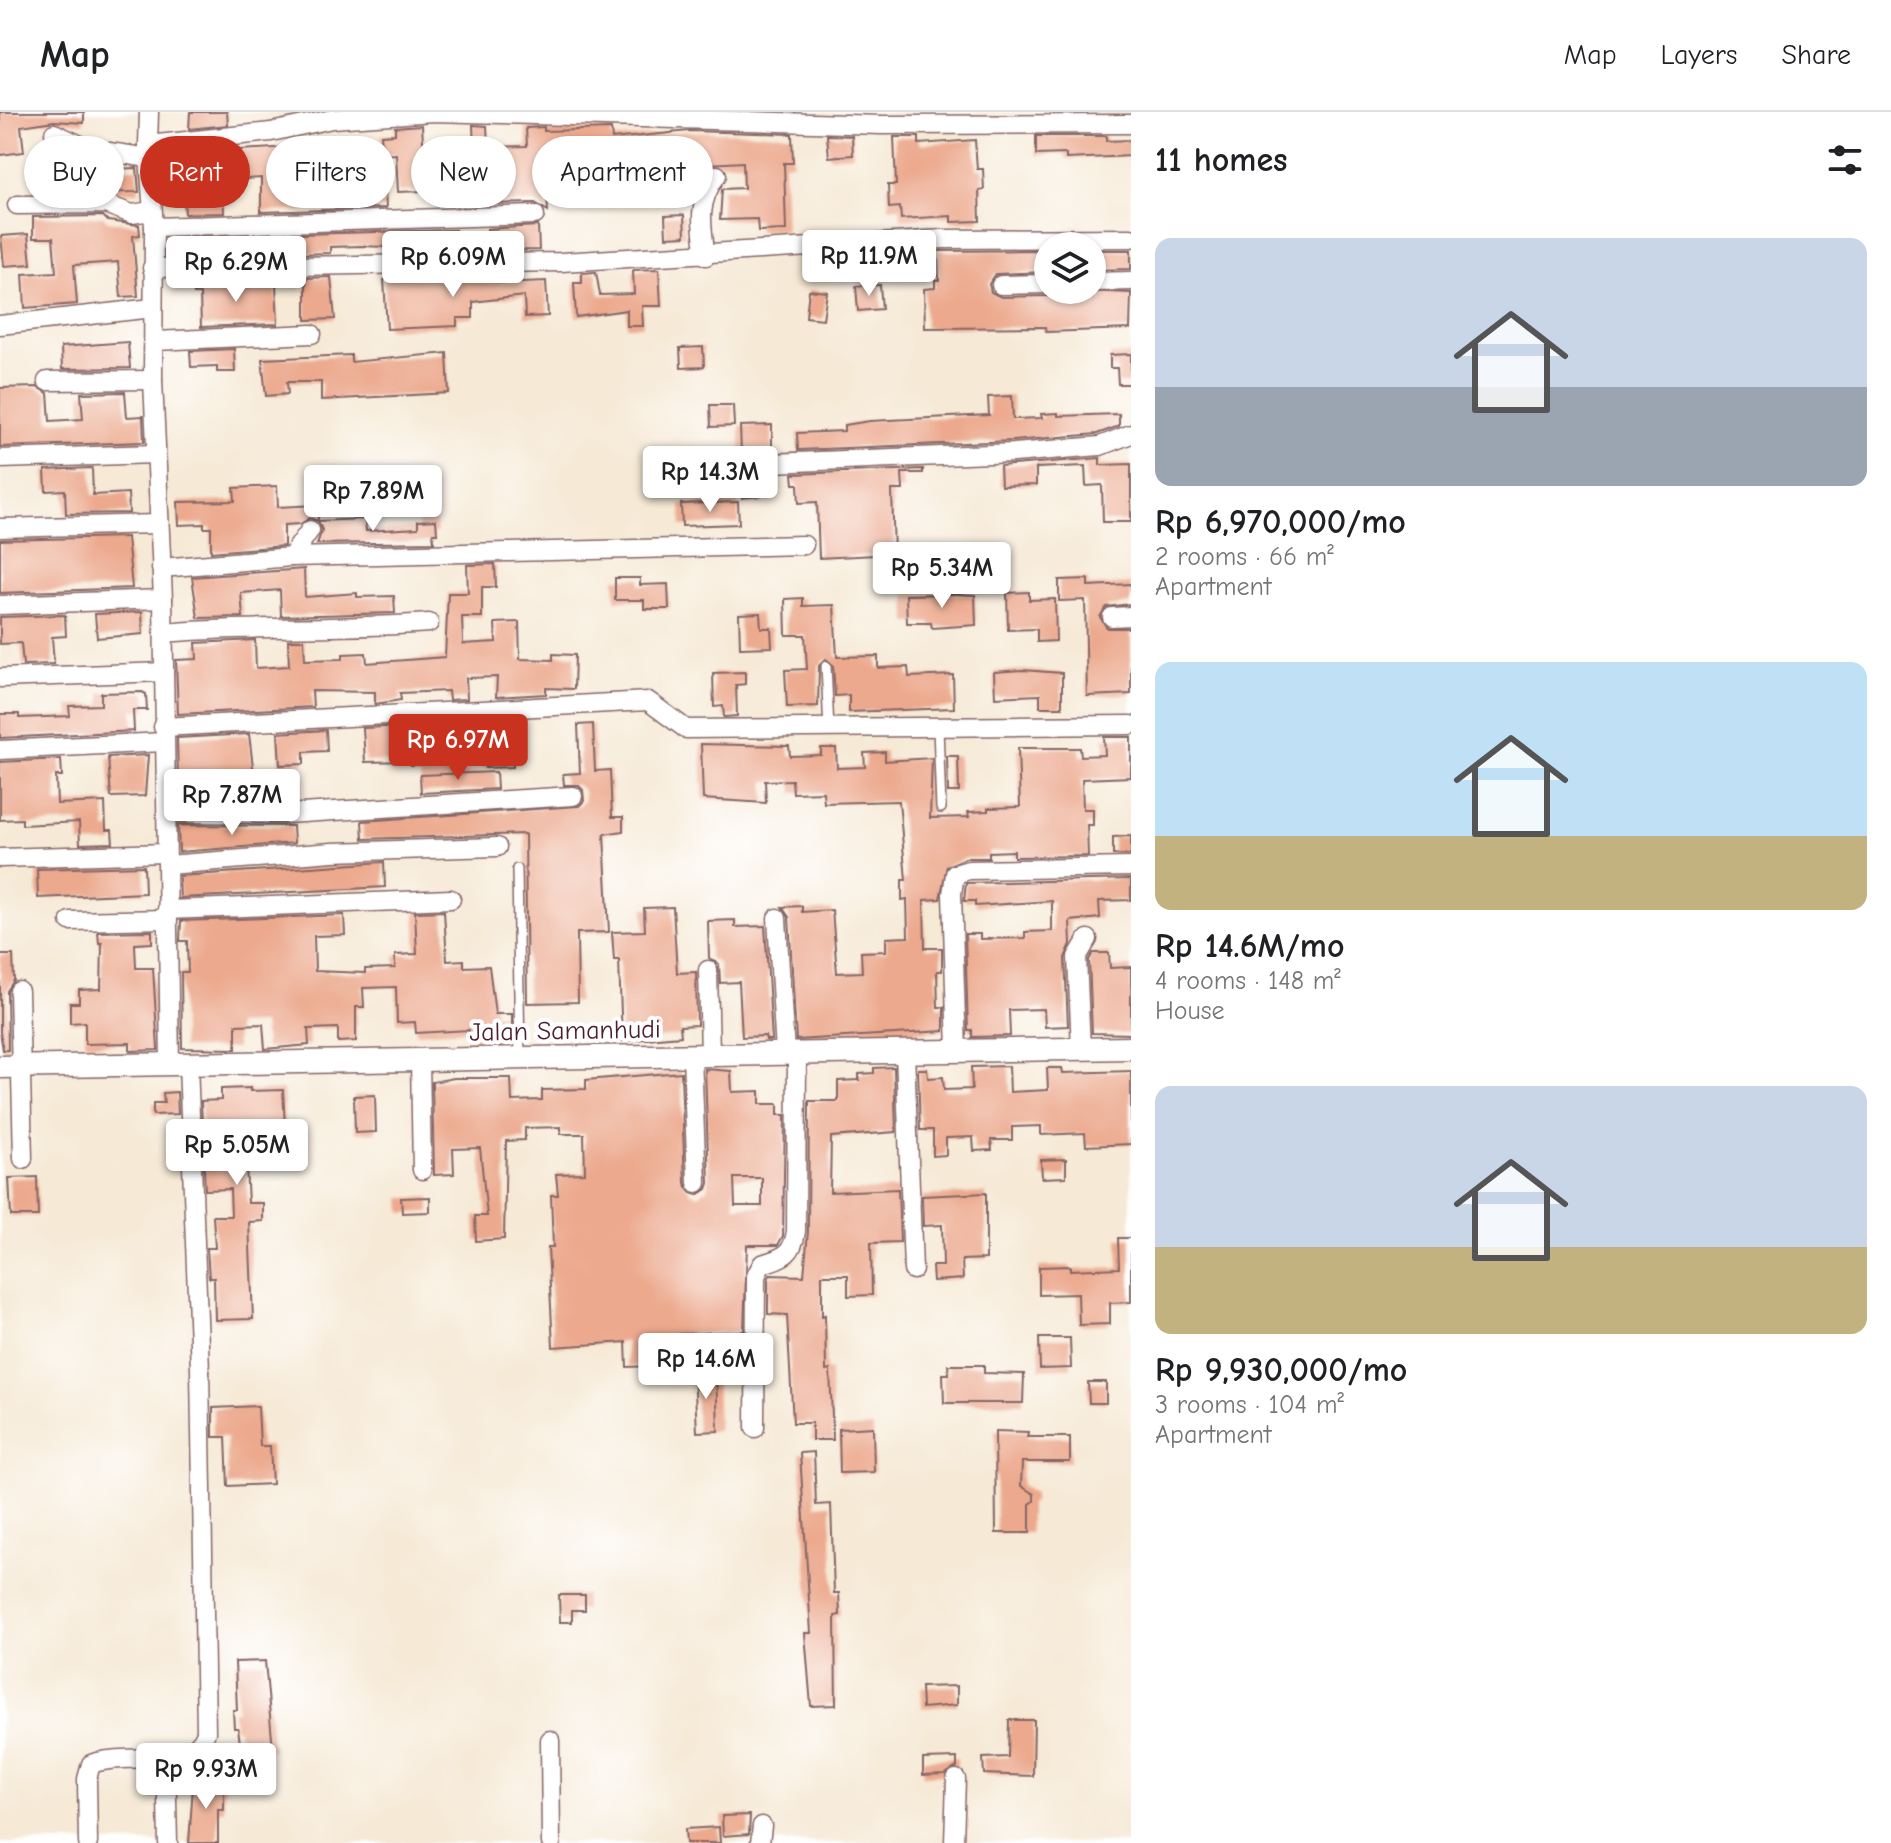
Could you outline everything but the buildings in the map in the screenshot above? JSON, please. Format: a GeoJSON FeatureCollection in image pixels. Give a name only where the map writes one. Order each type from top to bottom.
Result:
{"type":"FeatureCollection","features":[{"type":"Feature","properties":{"kind":"street"},"geometry":{"type":"LineString","coordinates":[[148,136],[149,112]]}},
{"type":"Feature","properties":{"kind":"street"},"geometry":{"type":"LineString","coordinates":[[246,136],[332,119],[434,112],[881,125],[1131,124]]}},
{"type":"Feature","properties":{"kind":"street"},"geometry":{"type":"LineString","coordinates":[[54,133],[89,149],[140,152]]}},
{"type":"Feature","properties":{"kind":"street"},"geometry":{"type":"LineString","coordinates":[[706,256],[700,220],[702,202],[717,175]]}},
{"type":"Feature","properties":{"kind":"street"},"geometry":{"type":"LineString","coordinates":[[17,205],[105,204],[153,219],[535,215]]}},
{"type":"Feature","properties":{"kind":"street"},"geometry":{"type":"LineString","coordinates":[[88,1843],[87,1779],[91,1764],[188,1753],[203,1741],[207,1722],[200,1370],[167,915],[168,813],[163,599],[153,380],[152,208]]}},
{"type":"Feature","properties":{"kind":"street"},"geometry":{"type":"LineString","coordinates":[[152,268],[561,262],[684,253],[706,256],[740,249],[943,239],[1131,238]]}},
{"type":"Feature","properties":{"kind":"street"},"geometry":{"type":"LineString","coordinates":[[1106,282],[1131,281]]}},
{"type":"Feature","properties":{"kind":"street"},"geometry":{"type":"LineString","coordinates":[[1001,285],[1034,284]]}},
{"type":"Feature","properties":{"kind":"street"},"geometry":{"type":"LineString","coordinates":[[0,325],[153,308]]}},
{"type":"Feature","properties":{"kind":"street"},"geometry":{"type":"LineString","coordinates":[[155,341],[312,334]]}},
{"type":"Feature","properties":{"kind":"street"},"geometry":{"type":"LineString","coordinates":[[47,381],[153,380]]}},
{"type":"Feature","properties":{"kind":"street"},"geometry":{"type":"LineString","coordinates":[[744,464],[1014,453],[1100,446],[1131,434]]}},
{"type":"Feature","properties":{"kind":"street"},"geometry":{"type":"LineString","coordinates":[[0,459],[155,454]]}},
{"type":"Feature","properties":{"kind":"street"},"geometry":{"type":"LineString","coordinates":[[0,528],[158,524]]}},
{"type":"Feature","properties":{"kind":"street"},"geometry":{"type":"LineString","coordinates":[[291,557],[310,530]]}},
{"type":"Feature","properties":{"kind":"street"},"geometry":{"type":"LineString","coordinates":[[161,568],[291,557],[804,545]]}},
{"type":"Feature","properties":{"kind":"street"},"geometry":{"type":"LineString","coordinates":[[0,605],[163,599]]}},
{"type":"Feature","properties":{"kind":"street"},"geometry":{"type":"LineString","coordinates":[[1112,617],[1131,616]]}},
{"type":"Feature","properties":{"kind":"street"},"geometry":{"type":"LineString","coordinates":[[163,633],[265,626],[349,630],[429,623]]}},
{"type":"Feature","properties":{"kind":"street"},"geometry":{"type":"LineString","coordinates":[[0,678],[164,672]]}},
{"type":"Feature","properties":{"kind":"street"},"geometry":{"type":"LineString","coordinates":[[0,750],[164,735],[648,701],[686,729],[1131,725]]}},
{"type":"Feature","properties":{"kind":"street"},"geometry":{"type":"LineString","coordinates":[[168,813],[286,814],[573,796]]}},
{"type":"Feature","properties":{"kind":"street"},"geometry":{"type":"LineString","coordinates":[[0,858],[167,859],[497,847]]}},
{"type":"Feature","properties":{"kind":"street"},"geometry":{"type":"LineString","coordinates":[[957,1051],[952,894],[955,874],[969,870],[1131,867]]}},
{"type":"Feature","properties":{"kind":"street"},"geometry":{"type":"LineString","coordinates":[[70,921],[451,899]]}},
{"type":"Feature","properties":{"kind":"street"},"geometry":{"type":"LineString","coordinates":[[755,1428],[756,1276],[762,1264],[788,1256],[794,1248],[796,1231],[791,1054],[777,918]]}},
{"type":"Feature","properties":{"kind":"street"},"geometry":{"type":"LineString","coordinates":[[1081,1049],[1077,957],[1088,939]]}},
{"type":"Feature","properties":{"kind":"street"},"geometry":{"type":"LineString","coordinates":[[697,1183],[701,1056],[708,970]]}},
{"type":"Feature","properties":{"kind":"street"},"geometry":{"type":"LineString","coordinates":[[19,991],[10,1067],[23,1159]]}},
{"type":"Feature","properties":{"kind":"street","name":"Jalan Samanhudi"},"geometry":{"type":"LineString","coordinates":[[10,1067],[1131,1048]]}},
{"type":"Feature","properties":{"kind":"street"},"geometry":{"type":"LineString","coordinates":[[905,1052],[913,1270]]}},
{"type":"Feature","properties":{"kind":"street"},"geometry":{"type":"LineString","coordinates":[[420,1060],[422,1170]]}},
{"type":"Feature","properties":{"kind":"street"},"geometry":{"type":"LineString","coordinates":[[550,1740],[551,1843]]}},
{"type":"Feature","properties":{"kind":"street"},"geometry":{"type":"LineString","coordinates":[[166,1756],[168,1843]]}},
{"type":"Feature","properties":{"kind":"street"},"geometry":{"type":"LineString","coordinates":[[954,1843],[956,1779]]}},
{"type":"Feature","properties":{"kind":"lane"},"geometry":{"type":"LineString","coordinates":[[826,666],[829,730]]}},
{"type":"Feature","properties":{"kind":"lane"},"geometry":{"type":"LineString","coordinates":[[938,728],[941,808]]}},
{"type":"Feature","properties":{"kind":"lane"},"geometry":{"type":"LineString","coordinates":[[517,869],[520,1059]]}}]}
